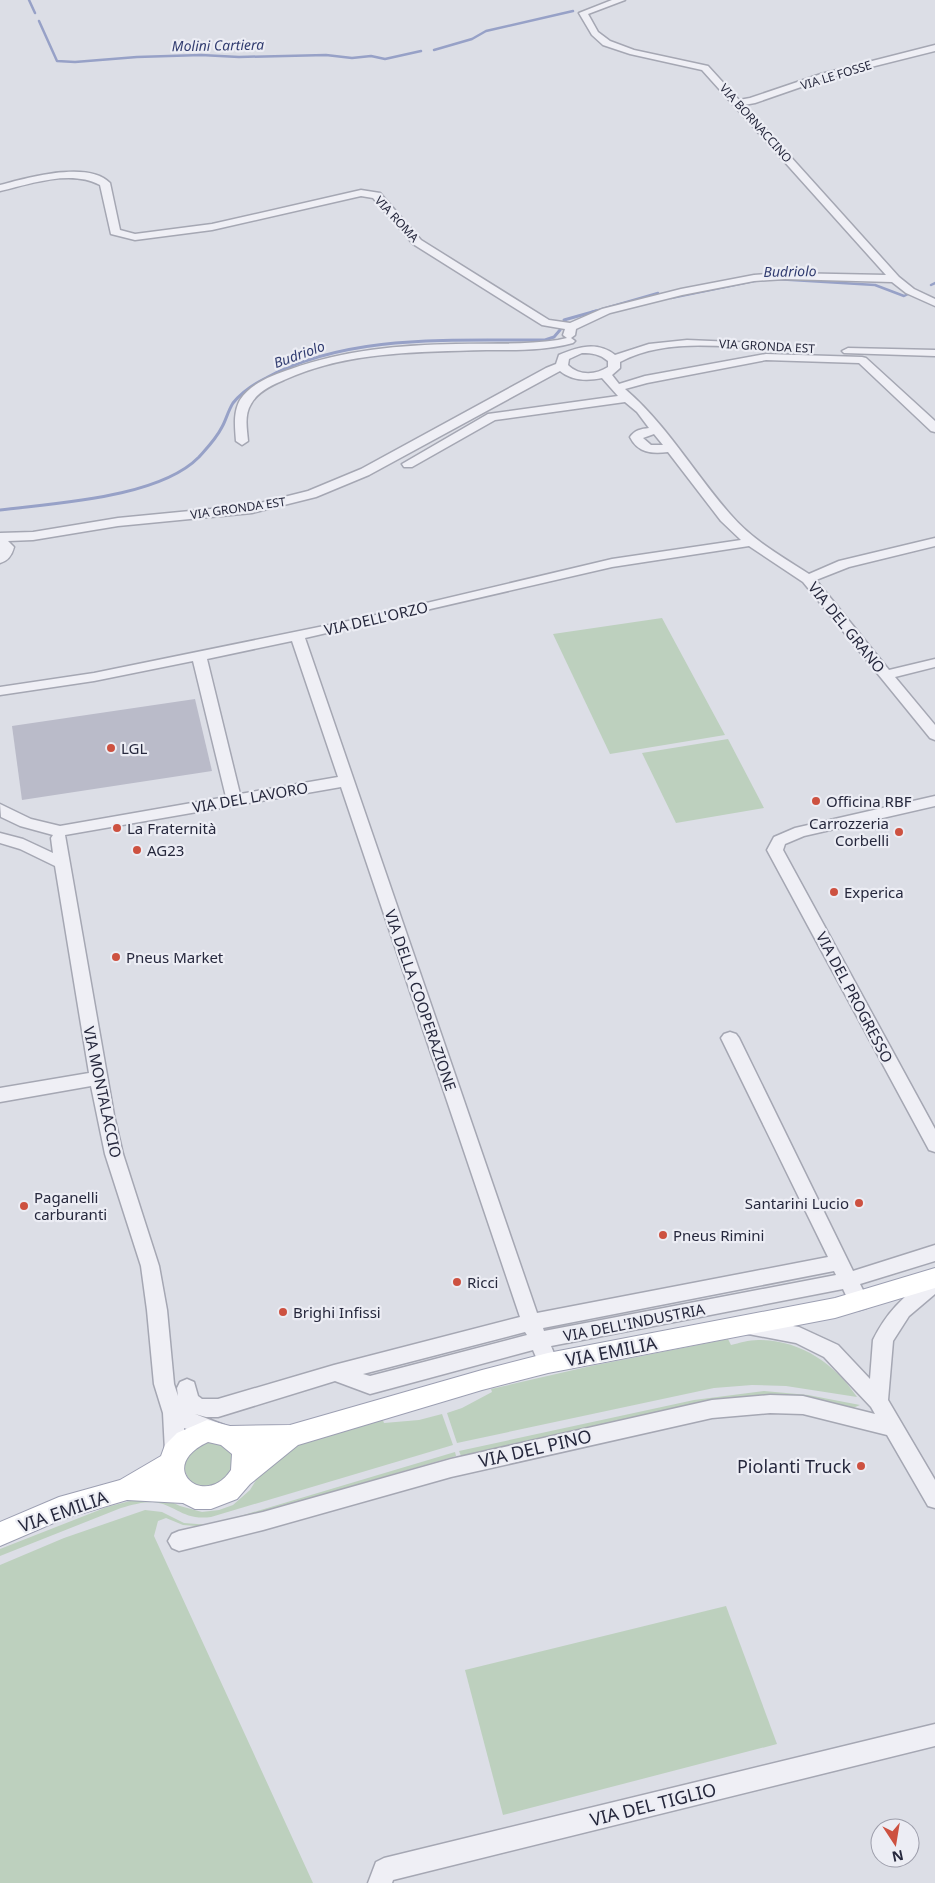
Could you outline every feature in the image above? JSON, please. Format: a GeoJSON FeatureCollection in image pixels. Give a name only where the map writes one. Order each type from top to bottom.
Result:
{"type":"FeatureCollection","features":[{"type":"Feature","properties":{"kind":"main road","name":"VIA EMILIA"},"geometry":{"type":"LineString","coordinates":[[127,1490],[173,1457],[183,1442],[194,1435],[206,1431],[225,1434],[290,1436],[482,1380],[548,1363],[859,1302],[935,1278]]}},
{"type":"Feature","properties":{"kind":"main road"},"geometry":{"type":"LineString","coordinates":[[225,1434],[240,1444],[245,1454],[246,1465],[242,1476]]}},
{"type":"Feature","properties":{"kind":"main road","name":"VIA EMILIA"},"geometry":{"type":"LineString","coordinates":[[0,1534],[59,1509],[127,1490],[185,1492],[203,1497],[223,1494],[290,1436]]}},
{"type":"Feature","properties":{"kind":"main road"},"geometry":{"type":"LineString","coordinates":[[173,1457],[171,1474],[176,1484],[185,1492]]}},
{"type":"Feature","properties":{"kind":"street","name":"VIA BORNACCINO"},"geometry":{"type":"LineString","coordinates":[[621,0],[583,13],[596,35],[613,45],[705,68],[895,279],[910,291],[935,303]]}},
{"type":"Feature","properties":{"kind":"street","name":"VIA LE FOSSE"},"geometry":{"type":"LineString","coordinates":[[738,103],[752,101],[840,72],[935,48]]}},
{"type":"Feature","properties":{"kind":"street","name":"VIA ROMA"},"geometry":{"type":"LineString","coordinates":[[0,188],[64,176],[99,178],[106,183],[115,232],[122,236],[135,237],[212,227],[361,193],[372,194],[376,195],[417,242],[546,323],[571,327]]}},
{"type":"Feature","properties":{"kind":"street"},"geometry":{"type":"LineString","coordinates":[[242,441],[240,420],[243,407],[252,393],[277,378],[335,358],[369,352],[432,348],[572,346],[568,331],[571,327],[606,311],[681,292],[762,277],[895,279]]}},
{"type":"Feature","properties":{"kind":"street","name":"VIA GRONDA EST"},"geometry":{"type":"LineString","coordinates":[[601,352],[647,342],[676,339],[694,342],[935,354]]}},
{"type":"Feature","properties":{"kind":"street","name":"VIA GRONDA EST"},"geometry":{"type":"LineString","coordinates":[[0,559],[6,553],[2,541],[118,522],[252,508],[312,494],[364,472],[562,366],[563,358],[572,346],[601,352],[614,360],[637,350],[694,342]]}},
{"type":"Feature","properties":{"kind":"street","name":"VIA GRONDA EST"},"geometry":{"type":"LineString","coordinates":[[840,350],[935,358]]}},
{"type":"Feature","properties":{"kind":"street"},"geometry":{"type":"LineString","coordinates":[[408,464],[492,417],[620,391],[645,380],[766,357],[862,360],[935,365]]}},
{"type":"Feature","properties":{"kind":"street"},"geometry":{"type":"LineString","coordinates":[[599,375],[614,368],[614,360]]}},
{"type":"Feature","properties":{"kind":"street"},"geometry":{"type":"LineString","coordinates":[[862,360],[935,428]]}},
{"type":"Feature","properties":{"kind":"street"},"geometry":{"type":"LineString","coordinates":[[562,366],[574,375]]}},
{"type":"Feature","properties":{"kind":"street","name":"VIA GRONDA EST"},"geometry":{"type":"LineString","coordinates":[[509,393],[574,375],[599,375],[620,391]]}},
{"type":"Feature","properties":{"kind":"street","name":"VIA DEL GRANO"},"geometry":{"type":"LineString","coordinates":[[620,391],[641,409],[726,518],[751,542],[808,579],[935,735]]}},
{"type":"Feature","properties":{"kind":"street"},"geometry":{"type":"LineString","coordinates":[[658,430],[640,433],[636,437],[638,442],[650,449],[672,448]]}},
{"type":"Feature","properties":{"kind":"street","name":"VIA DELL'ORZO"},"geometry":{"type":"LineString","coordinates":[[0,691],[94,677],[297,636],[612,563],[751,542]]}},
{"type":"Feature","properties":{"kind":"street"},"geometry":{"type":"LineString","coordinates":[[808,579],[844,564],[935,542]]}},
{"type":"Feature","properties":{"kind":"street","name":"VIA DELLA COOPERAZIONE"},"geometry":{"type":"LineString","coordinates":[[297,636],[531,1322],[548,1363]]}},
{"type":"Feature","properties":{"kind":"street"},"geometry":{"type":"LineString","coordinates":[[199,656],[234,800]]}},
{"type":"Feature","properties":{"kind":"street"},"geometry":{"type":"LineString","coordinates":[[886,674],[935,663]]}},
{"type":"Feature","properties":{"kind":"street","name":"VIA DEL LAVORO"},"geometry":{"type":"LineString","coordinates":[[59,833],[346,781]]}},
{"type":"Feature","properties":{"kind":"street"},"geometry":{"type":"LineString","coordinates":[[775,850],[779,841],[800,832],[935,801]]}},
{"type":"Feature","properties":{"kind":"street"},"geometry":{"type":"LineString","coordinates":[[0,809],[12,818],[59,833],[62,863],[41,854],[27,844],[0,838]]}},
{"type":"Feature","properties":{"kind":"street","name":"VIA DEL PROGRESSO"},"geometry":{"type":"LineString","coordinates":[[775,850],[935,1145]]}},
{"type":"Feature","properties":{"kind":"street","name":"VIA MONTALACCIO"},"geometry":{"type":"LineString","coordinates":[[62,863],[75,931],[97,1078],[114,1154],[150,1266],[157,1310],[164,1384],[173,1413],[173,1457]]}},
{"type":"Feature","properties":{"kind":"street"},"geometry":{"type":"LineString","coordinates":[[730,1038],[859,1302]]}},
{"type":"Feature","properties":{"kind":"street"},"geometry":{"type":"LineString","coordinates":[[0,1095],[97,1078]]}},
{"type":"Feature","properties":{"kind":"street","name":"VIA DELL'INDUSTRIA"},"geometry":{"type":"LineString","coordinates":[[187,1388],[188,1400],[193,1406],[203,1409],[218,1408],[280,1391],[334,1373],[531,1322],[614,1306],[849,1280],[935,1253]]}},
{"type":"Feature","properties":{"kind":"street","name":"VIA DELL'INDUSTRIA"},"geometry":{"type":"LineString","coordinates":[[334,1373],[370,1385],[539,1340],[621,1324],[714,1296],[840,1262]]}},
{"type":"Feature","properties":{"kind":"street"},"geometry":{"type":"LineString","coordinates":[[878,1401],[883,1340],[902,1310],[935,1283]]}},
{"type":"Feature","properties":{"kind":"street"},"geometry":{"type":"LineString","coordinates":[[614,1306],[621,1324]]}},
{"type":"Feature","properties":{"kind":"street"},"geometry":{"type":"LineString","coordinates":[[744,1326],[799,1335],[830,1351],[878,1401],[935,1499]]}},
{"type":"Feature","properties":{"kind":"street"},"geometry":{"type":"LineString","coordinates":[[439,1346],[446,1365]]}},
{"type":"Feature","properties":{"kind":"street","name":"VIA DEL PINO"},"geometry":{"type":"LineString","coordinates":[[179,1541],[263,1521],[452,1468],[712,1409],[770,1404],[803,1405],[895,1428]]}},
{"type":"Feature","properties":{"kind":"street"},"geometry":{"type":"LineString","coordinates":[[173,1413],[225,1434]]}},
{"type":"Feature","properties":{"kind":"street","name":"VIA DEL TIGLIO"},"geometry":{"type":"LineString","coordinates":[[380,1883],[384,1870],[935,1735]]}},
{"type":"Feature","properties":{"kind":"green space"},"geometry":{"type":"Polygon","coordinates":[[[662,618],[725,735],[610,754],[553,634],[662,618]]]}},
{"type":"Feature","properties":{"kind":"green space"},"geometry":{"type":"Polygon","coordinates":[[[728,739],[764,808],[676,823],[642,753],[728,739]]]}},
{"type":"Feature","properties":{"kind":"green space"},"geometry":{"type":"Polygon","coordinates":[[[728,1339],[731,1345],[758,1340],[788,1344],[802,1349],[827,1364],[857,1397],[786,1386],[752,1385],[714,1388],[457,1443],[447,1413],[462,1408],[492,1392],[491,1389],[591,1366],[728,1339]]]}},
{"type":"Feature","properties":{"kind":"green space"},"geometry":{"type":"Polygon","coordinates":[[[764,1391],[808,1395],[860,1405],[853,1408],[821,1401],[684,1407],[461,1456],[459,1451],[694,1400],[764,1391]]]}},
{"type":"Feature","properties":{"kind":"green space"},"geometry":{"type":"Polygon","coordinates":[[[442,1414],[453,1445],[211,1517],[193,1517],[161,1503],[153,1502],[133,1505],[0,1556],[0,1549],[107,1507],[134,1500],[167,1500],[202,1512],[219,1510],[233,1505],[250,1490],[263,1469],[286,1449],[382,1418],[384,1423],[419,1420],[442,1414]]]}},
{"type":"Feature","properties":{"kind":"green space"},"geometry":{"type":"Polygon","coordinates":[[[210,1440],[227,1444],[238,1465],[222,1485],[202,1487],[189,1479],[184,1465],[187,1456],[191,1452],[210,1440]]]}},
{"type":"Feature","properties":{"kind":"green space"},"geometry":{"type":"Polygon","coordinates":[[[455,1452],[456,1456],[209,1527],[183,1525],[166,1518],[158,1521],[154,1536],[313,1883],[0,1883],[0,1565],[64,1538],[145,1510],[162,1512],[184,1523],[210,1525],[455,1452]]]}},
{"type":"Feature","properties":{"kind":"green space"},"geometry":{"type":"Polygon","coordinates":[[[726,1606],[777,1744],[503,1815],[465,1670],[726,1606]]]}},
{"type":"Feature","properties":{"kind":"building","name":"LGL"},"geometry":{"type":"Polygon","coordinates":[[[195,699],[212,771],[22,800],[12,726],[195,699]]]}},
{"type":"Feature","properties":{"kind":"waterway","name":"Molini Cartiera"},"geometry":{"type":"LineString","coordinates":[[29,0],[35,13]]}},
{"type":"Feature","properties":{"kind":"waterway","name":"Molini Cartiera"},"geometry":{"type":"LineString","coordinates":[[434,50],[472,39],[486,31],[573,11]]}},
{"type":"Feature","properties":{"kind":"waterway","name":"Molini Cartiera"},"geometry":{"type":"LineString","coordinates":[[39,21],[57,61],[75,62],[137,57],[201,55],[239,57],[326,55],[352,58],[371,56],[385,59],[421,51]]}},
{"type":"Feature","properties":{"kind":"waterway","name":"Budriolo"},"geometry":{"type":"LineString","coordinates":[[671,298],[754,281],[775,279],[875,285],[904,296],[908,294]]}},
{"type":"Feature","properties":{"kind":"waterway","name":"Budriolo"},"geometry":{"type":"LineString","coordinates":[[931,285],[935,283]]}},
{"type":"Feature","properties":{"kind":"waterway","name":"Budriolo"},"geometry":{"type":"LineString","coordinates":[[592,312],[658,293]]}},
{"type":"Feature","properties":{"kind":"waterway","name":"Budriolo"},"geometry":{"type":"LineString","coordinates":[[564,320],[596,311]]}},
{"type":"Feature","properties":{"kind":"waterway","name":"Budriolo"},"geometry":{"type":"LineString","coordinates":[[0,510],[77,501],[133,490],[159,482],[181,471],[199,457],[220,431],[233,403],[248,389],[261,380],[298,363],[366,346],[402,342],[545,340],[554,337],[560,330]]}},
{"type":"Feature","properties":{"kind":"place","name":"LGL"},"geometry":{"type":"Point","coordinates":[111,748]}},
{"type":"Feature","properties":{"kind":"place","name":"Officina RBF"},"geometry":{"type":"Point","coordinates":[816,801]}},
{"type":"Feature","properties":{"kind":"place","name":"La Fraternità"},"geometry":{"type":"Point","coordinates":[117,828]}},
{"type":"Feature","properties":{"kind":"place","name":"Carrozzeria Corbelli"},"geometry":{"type":"Point","coordinates":[899,832]}},
{"type":"Feature","properties":{"kind":"place","name":"AG23"},"geometry":{"type":"Point","coordinates":[137,850]}},
{"type":"Feature","properties":{"kind":"place","name":"Experica"},"geometry":{"type":"Point","coordinates":[834,892]}},
{"type":"Feature","properties":{"kind":"place","name":"Pneus Market"},"geometry":{"type":"Point","coordinates":[116,957]}},
{"type":"Feature","properties":{"kind":"place","name":"Santarini Lucio"},"geometry":{"type":"Point","coordinates":[859,1203]}},
{"type":"Feature","properties":{"kind":"place","name":"Paganelli carburanti"},"geometry":{"type":"Point","coordinates":[24,1206]}},
{"type":"Feature","properties":{"kind":"place","name":"Pneus Rimini"},"geometry":{"type":"Point","coordinates":[663,1235]}},
{"type":"Feature","properties":{"kind":"place","name":"Ricci"},"geometry":{"type":"Point","coordinates":[457,1282]}},
{"type":"Feature","properties":{"kind":"place","name":"Brighi Infissi"},"geometry":{"type":"Point","coordinates":[283,1312]}},
{"type":"Feature","properties":{"kind":"place","name":"Piolanti Truck"},"geometry":{"type":"Point","coordinates":[861,1466]}}]}
